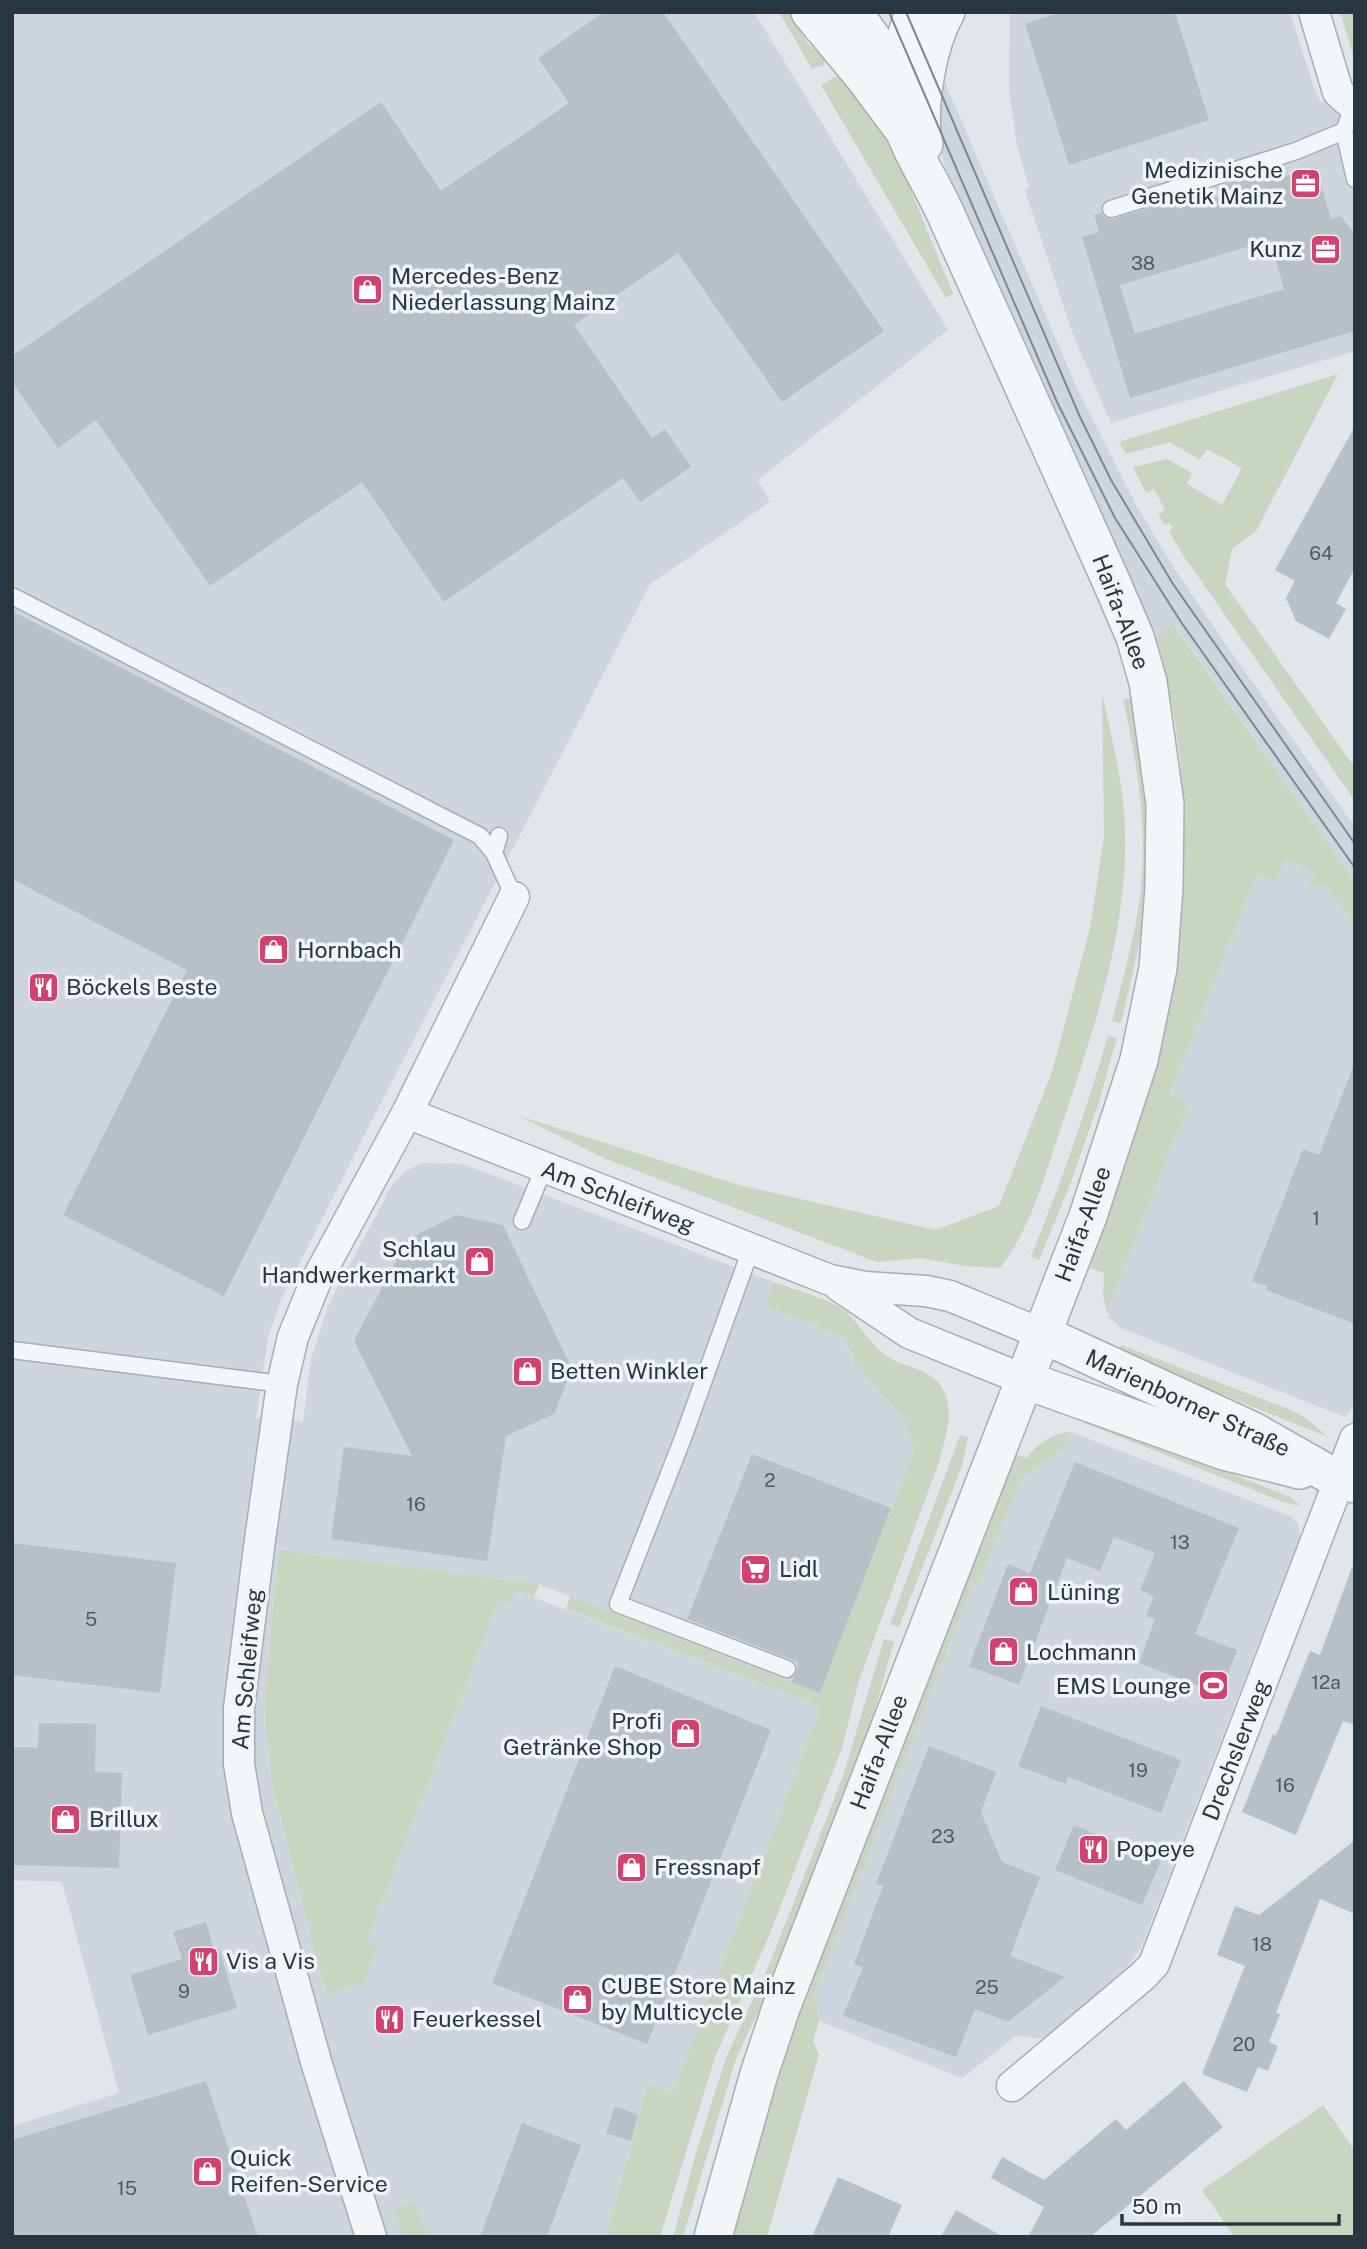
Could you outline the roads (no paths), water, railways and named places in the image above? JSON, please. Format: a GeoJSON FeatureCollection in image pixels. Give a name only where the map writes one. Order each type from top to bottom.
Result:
{"type":"FeatureCollection","features":[{"type":"Feature","properties":{"kind":"street"},"geometry":{"type":"LineString","coordinates":[[1314,12],[1338,92],[1350,115]]}},
{"type":"Feature","properties":{"kind":"street"},"geometry":{"type":"LineString","coordinates":[[829,18],[852,42],[914,35],[912,133]]}},
{"type":"Feature","properties":{"kind":"street"},"geometry":{"type":"LineString","coordinates":[[829,18],[864,77],[912,133]]}},
{"type":"Feature","properties":{"kind":"street","name":"Haifa-Allee"},"geometry":{"type":"LineString","coordinates":[[713,2237],[759,2074],[781,2008],[1088,1216],[1139,1060],[1158,968],[1164,888],[1165,804],[1150,694],[1135,637],[912,133],[928,66],[914,35]]}},
{"type":"Feature","properties":{"kind":"street","name":"Am Schleifweg"},"geometry":{"type":"LineString","coordinates":[[370,2237],[317,2065],[251,1827],[239,1764],[239,1708],[282,1384],[293,1337],[306,1303],[407,1113],[514,897]]}},
{"type":"Feature","properties":{"kind":"street","name":"Am Schleifweg"},"geometry":{"type":"LineString","coordinates":[[407,1113],[830,1280],[865,1287],[926,1291],[950,1296],[1042,1334]]}},
{"type":"Feature","properties":{"kind":"street","name":"Am Schleifweg"},"geometry":{"type":"LineString","coordinates":[[830,1280],[909,1334],[1025,1380]]}},
{"type":"Feature","properties":{"kind":"street","name":"Marienborner Straße"},"geometry":{"type":"LineString","coordinates":[[1042,1334],[1253,1431],[1342,1479]]}},
{"type":"Feature","properties":{"kind":"street","name":"Marienborner Straße"},"geometry":{"type":"LineString","coordinates":[[1025,1380],[1224,1451],[1278,1466],[1342,1479]]}},
{"type":"Feature","properties":{"kind":"street","name":"Drechslerweg"},"geometry":{"type":"LineString","coordinates":[[1012,2086],[1154,1964],[1342,1479],[1355,1439]]}},
{"type":"Feature","properties":{"kind":"lane"},"geometry":{"type":"LineString","coordinates":[[1350,115],[1355,179]]}},
{"type":"Feature","properties":{"kind":"lane"},"geometry":{"type":"LineString","coordinates":[[1111,209],[1304,149],[1350,115]]}},
{"type":"Feature","properties":{"kind":"lane"},"geometry":{"type":"LineString","coordinates":[[12,596],[480,836],[494,853],[514,897]]}},
{"type":"Feature","properties":{"kind":"lane"},"geometry":{"type":"LineString","coordinates":[[494,853],[499,836]]}},
{"type":"Feature","properties":{"kind":"lane"},"geometry":{"type":"LineString","coordinates":[[522,1221],[544,1168]]}},
{"type":"Feature","properties":{"kind":"lane"},"geometry":{"type":"LineString","coordinates":[[751,1249],[618,1604],[788,1669]]}},
{"type":"Feature","properties":{"kind":"lane"},"geometry":{"type":"LineString","coordinates":[[12,1350],[282,1384]]}},
{"type":"Feature","properties":{"kind":"tram line"},"geometry":{"type":"LineString","coordinates":[[889,12],[1057,402],[1115,518],[1181,622],[1355,868]]}},
{"type":"Feature","properties":{"kind":"tram line"},"geometry":{"type":"LineString","coordinates":[[906,12],[1080,417],[1111,480],[1173,584],[1355,844]]}},
{"type":"Feature","properties":{"kind":"place","name":"Medizinische Genetik Mainz"},"geometry":{"type":"Point","coordinates":[1306,183]}},
{"type":"Feature","properties":{"kind":"place","name":"Kunz"},"geometry":{"type":"Point","coordinates":[1325,249]}},
{"type":"Feature","properties":{"kind":"place","name":"Mercedes-Benz Niederlassung Mainz"},"geometry":{"type":"Point","coordinates":[368,289]}},
{"type":"Feature","properties":{"kind":"place","name":"Hornbach"},"geometry":{"type":"Point","coordinates":[274,950]}},
{"type":"Feature","properties":{"kind":"place","name":"Böckels Beste"},"geometry":{"type":"Point","coordinates":[43,987]}},
{"type":"Feature","properties":{"kind":"place","name":"Schlau Handwerkermarkt"},"geometry":{"type":"Point","coordinates":[479,1262]}},
{"type":"Feature","properties":{"kind":"place","name":"Betten Winkler"},"geometry":{"type":"Point","coordinates":[527,1371]}},
{"type":"Feature","properties":{"kind":"place","name":"Lidl"},"geometry":{"type":"Point","coordinates":[756,1569]}},
{"type":"Feature","properties":{"kind":"place","name":"Lüning"},"geometry":{"type":"Point","coordinates":[1024,1592]}},
{"type":"Feature","properties":{"kind":"place","name":"Lochmann"},"geometry":{"type":"Point","coordinates":[1003,1652]}},
{"type":"Feature","properties":{"kind":"place","name":"EMS Lounge"},"geometry":{"type":"Point","coordinates":[1214,1686]}},
{"type":"Feature","properties":{"kind":"place","name":"Profi Getränke Shop"},"geometry":{"type":"Point","coordinates":[685,1734]}},
{"type":"Feature","properties":{"kind":"place","name":"Brillux"},"geometry":{"type":"Point","coordinates":[66,1819]}},
{"type":"Feature","properties":{"kind":"place","name":"Popeye"},"geometry":{"type":"Point","coordinates":[1093,1849]}},
{"type":"Feature","properties":{"kind":"place","name":"Fressnapf"},"geometry":{"type":"Point","coordinates":[631,1867]}},
{"type":"Feature","properties":{"kind":"place","name":"Vis a Vis"},"geometry":{"type":"Point","coordinates":[203,1961]}},
{"type":"Feature","properties":{"kind":"place","name":"CUBE Store Mainz by Multicycle"},"geometry":{"type":"Point","coordinates":[578,1999]}},
{"type":"Feature","properties":{"kind":"place","name":"Feuerkessel"},"geometry":{"type":"Point","coordinates":[389,2019]}},
{"type":"Feature","properties":{"kind":"place","name":"Quick Reifen-Service"},"geometry":{"type":"Point","coordinates":[207,2171]}}]}
